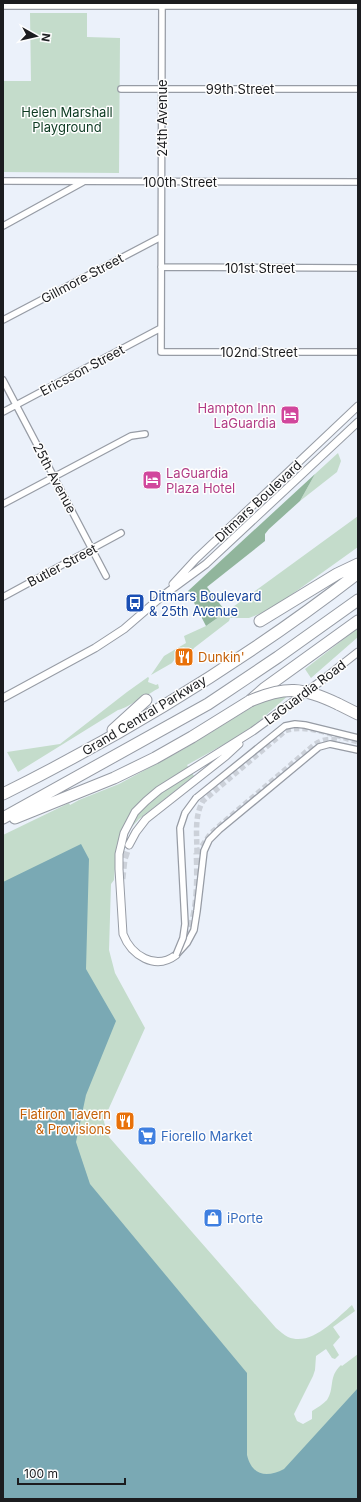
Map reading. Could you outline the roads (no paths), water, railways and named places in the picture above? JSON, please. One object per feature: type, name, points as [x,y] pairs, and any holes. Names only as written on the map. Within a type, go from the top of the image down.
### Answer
[{"type":"highway","points":[[260,621],[337,574],[358,564]]},
{"type":"highway","name":"Grand Central Parkway","points":[[3,794],[96,745],[163,706],[229,664],[358,573]]},
{"type":"highway","name":"Grand Central Parkway","points":[[3,818],[208,704],[278,657],[358,600]]},
{"type":"highway","points":[[3,822],[44,807],[121,775],[161,755],[250,701],[265,688],[358,621]]},
{"type":"highway","points":[[250,701],[276,692],[297,690],[320,696],[358,714]]},
{"type":"highway","points":[[96,745],[146,700]]},
{"type":"street","name":"24th Avenue","points":[[161,352],[162,5]]},
{"type":"street","points":[[3,6],[358,6]]},
{"type":"street","name":"99th Street","points":[[121,89],[358,89]]},
{"type":"street","name":"100th Street","points":[[3,181],[358,182]]},
{"type":"street","points":[[3,226],[83,182]]},
{"type":"street","name":"Gillmore Street","points":[[3,320],[161,237]]},
{"type":"street","name":"101st Street","points":[[161,267],[358,268]]},
{"type":"street","name":"Ericsson Street","points":[[3,412],[161,328]]},
{"type":"street","name":"102nd Street","points":[[161,352],[358,352]]},
{"type":"street","name":"25th Avenue","points":[[3,380],[106,576]]},
{"type":"street","name":"Ditmars Boulevard","points":[[161,597],[196,559],[358,406]]},
{"type":"street","name":"Ditmars Boulevard","points":[[3,698],[95,648],[124,629],[161,597],[206,564],[358,422]]},
{"type":"street","points":[[3,504],[55,478],[130,436],[144,434]]},
{"type":"street","name":"Butler Street","points":[[3,597],[121,533]]},
{"type":"street","name":"LaGuardia Road","points":[[252,731],[321,681],[357,652]]},
{"type":"street","points":[[176,956],[183,938],[185,924],[180,828],[185,813],[193,801],[285,726],[296,724],[305,725],[358,738]]},
{"type":"street","points":[[252,731],[159,790],[141,806],[131,819],[124,833],[119,854],[118,869],[122,931],[127,944],[138,955],[151,961],[166,961],[176,956],[187,943],[194,930],[203,854],[209,840],[219,830],[319,747],[330,744],[358,750]]},
{"type":"street","points":[[128,845],[146,819],[226,756],[252,731]]},
{"type":"water","points":[[81,844],[89,859],[86,969],[116,1021],[86,1095],[76,1142],[90,1184],[247,1373],[247,1455],[249,1462],[256,1471],[272,1474],[284,1469],[358,1388],[358,1499],[3,1499],[3,882]]},
{"type":"tunnel","points":[[197,853],[197,820],[203,801],[285,731],[302,728],[311,729],[358,742]]},
{"type":"tunnel","points":[[197,853],[211,833],[314,745],[320,741],[340,741]]},
{"type":"tunnel","points":[[122,879],[124,860],[129,845]]},
{"type":"tunnel","points":[[181,946],[187,936],[194,914],[197,889],[197,853]]},
{"type":"place","name":"Hampton Inn LaGuardia","points":[[290,415]]},
{"type":"place","name":"LaGuardia Plaza Hotel","points":[[152,480]]},
{"type":"place","name":"Ditmars Boulevard & 25th Avenue","points":[[135,603]]},
{"type":"place","name":"Dunkin'","points":[[184,657]]},
{"type":"place","name":"Flatiron Tavern & Provisions","points":[[125,1121]]},
{"type":"place","name":"Fiorello Market","points":[[147,1136]]},
{"type":"place","name":"iPorte","points":[[213,1218]]},
{"type":"park label","name":"Helen Marshall Playground","points":[[67,120]]}]
